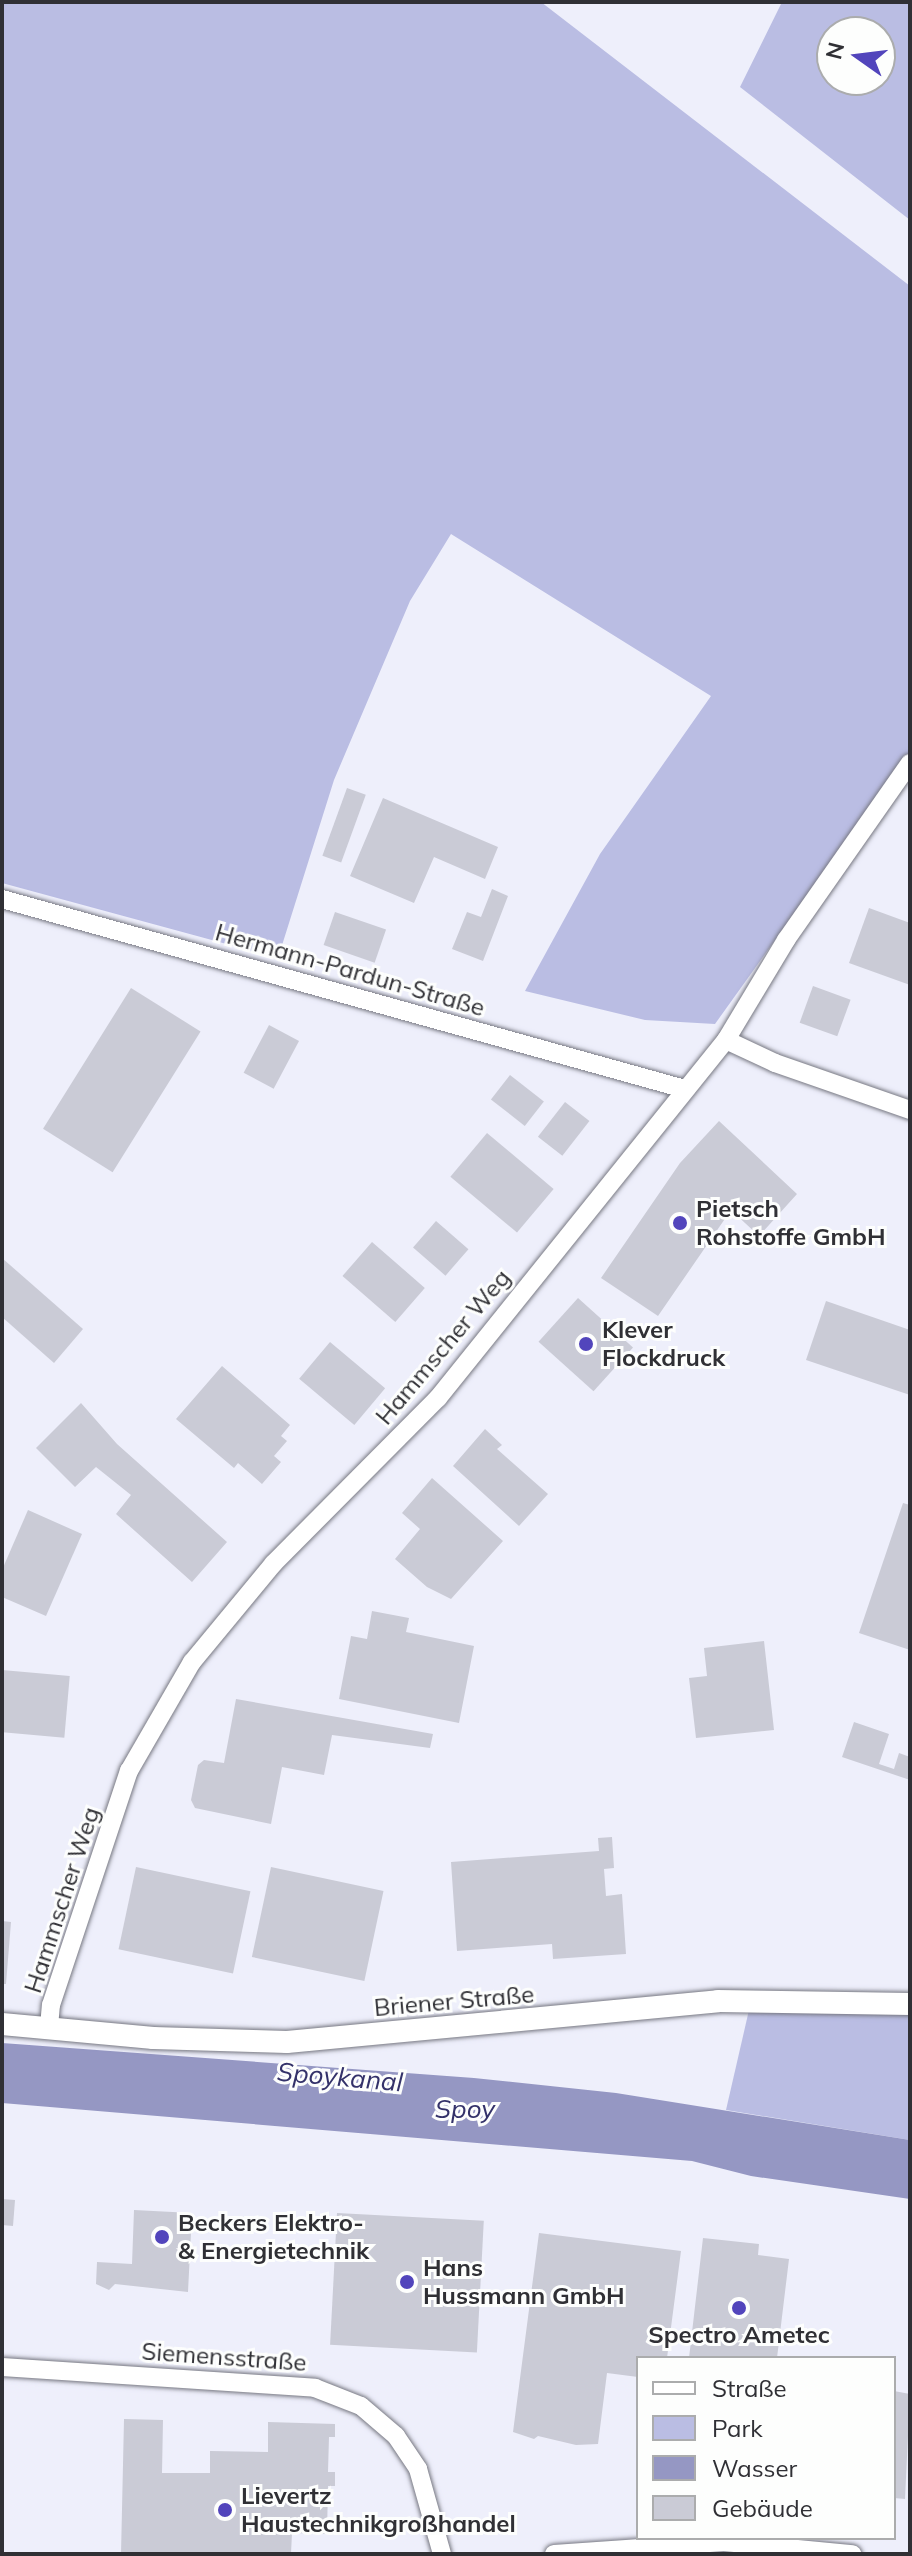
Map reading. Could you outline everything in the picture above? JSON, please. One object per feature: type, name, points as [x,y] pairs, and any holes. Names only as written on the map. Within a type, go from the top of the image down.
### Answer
[{"type":"street","name":"Hammscher Weg","points":[[49,2027],[51,2005],[129,1771],[192,1662],[273,1564],[438,1398],[726,1040],[786,940],[910,763]]},
{"type":"street","name":"Hermann-Pardun-Straße","points":[[2,899],[685,1089]]},
{"type":"street","points":[[726,1040],[775,1063],[910,1110]]},
{"type":"street","name":"Briener Straße","points":[[2,2024],[287,2042],[718,2001],[910,2004]]},
{"type":"street","name":"Siemensstraße","points":[[2,2367],[315,2388],[361,2406],[396,2436],[418,2469],[442,2554]]},
{"type":"street","points":[[554,2554],[724,2542],[852,2554]]},
{"type":"green space","points":[[2,2],[541,2],[910,286],[910,751],[715,1024],[645,1020],[525,991],[600,854],[711,696],[451,534],[410,601],[334,780],[278,958],[2,883]]},
{"type":"green space","points":[[782,2],[910,2],[910,220],[740,87]]},
{"type":"green space","points":[[749,2010],[910,2013],[910,2140],[726,2110]]},
{"type":"water","name":"Spoy","points":[[2,2043],[474,2078],[616,2093],[910,2140],[910,2199],[751,2176],[692,2161],[2,2103]]},
{"type":"building","points":[[347,788],[366,795],[341,862],[322,856]]},
{"type":"building","points":[[383,798],[498,847],[485,879],[434,857],[414,903],[350,876]]},
{"type":"building","points":[[492,889],[508,896],[483,961],[452,949],[467,912],[481,917]]},
{"type":"building","points":[[869,908],[910,923],[910,985],[849,963]]},
{"type":"building","points":[[335,912],[386,930],[375,963],[324,945]]},
{"type":"building","points":[[813,986],[851,1000],[837,1036],[800,1023]]},
{"type":"building","points":[[131,988],[201,1031],[113,1172],[43,1129]]},
{"type":"building","points":[[269,1025],[299,1041],[274,1089],[244,1073]]},
{"type":"building","points":[[510,1075],[544,1101],[525,1126],[491,1099]]},
{"type":"building","points":[[565,1102],[589,1121],[562,1156],[538,1137]]},
{"type":"building","name":"Pietsch Rohstoffe GmbH","points":[[719,1121],[797,1194],[759,1236],[731,1210],[658,1316],[601,1278],[680,1163]]},
{"type":"building","points":[[487,1133],[554,1189],[517,1233],[450,1177]]},
{"type":"building","points":[[436,1221],[468,1249],[445,1276],[413,1247]]},
{"type":"building","points":[[372,1242],[425,1288],[395,1322],[342,1276]]},
{"type":"building","points":[[2,1258],[83,1329],[54,1363],[2,1317]]},
{"type":"building","name":"Klever Flockdruck","points":[[578,1298],[633,1348],[594,1391],[539,1342]]},
{"type":"building","points":[[826,1301],[910,1330],[910,1395],[806,1360]]},
{"type":"building","points":[[330,1342],[385,1388],[354,1425],[299,1379]]},
{"type":"building","points":[[222,1366],[290,1425],[281,1436],[287,1441],[274,1456],[281,1462],[262,1484],[238,1463],[234,1468],[176,1419]]},
{"type":"building","points":[[81,1403],[117,1444],[227,1542],[192,1582],[116,1514],[131,1495],[96,1467],[75,1487],[36,1448]]},
{"type":"building","points":[[485,1429],[502,1445],[497,1449],[548,1494],[519,1526],[453,1466]]},
{"type":"building","points":[[432,1478],[503,1541],[451,1599],[427,1587],[395,1559],[420,1529],[402,1513]]},
{"type":"building","points":[[903,1503],[910,1505],[910,1650],[859,1633]]},
{"type":"building","points":[[28,1510],[82,1534],[46,1616],[2,1597],[2,1570]]},
{"type":"building","points":[[372,1611],[409,1618],[406,1632],[474,1646],[459,1723],[339,1699],[351,1636],[367,1639]]},
{"type":"building","points":[[764,1641],[774,1730],[696,1738],[689,1678],[707,1676],[704,1648]]},
{"type":"building","points":[[2,1670],[70,1676],[64,1738],[2,1732]]},
{"type":"building","points":[[236,1699],[433,1734],[430,1748],[332,1735],[324,1775],[282,1767],[271,1824],[195,1808],[191,1800],[198,1765],[204,1760],[224,1763]]},
{"type":"building","points":[[854,1722],[889,1734],[879,1764],[894,1769],[899,1753],[910,1757],[910,1780],[842,1757]]},
{"type":"building","points":[[612,1837],[614,1868],[604,1869],[606,1896],[622,1894],[626,1954],[553,1959],[552,1944],[457,1951],[451,1862],[599,1851],[598,1838]]},
{"type":"building","points":[[136,1867],[250,1891],[233,1973],[119,1949]]},
{"type":"building","points":[[271,1867],[383,1891],[364,1981],[252,1957]]},
{"type":"building","points":[[2,1921],[11,1922],[6,1984],[2,1984]]},
{"type":"building","points":[[2,2199],[15,2200],[13,2226],[2,2225]]},
{"type":"building","name":"Beckers Elektro- & Energietechnik","points":[[134,2210],[192,2213],[188,2292],[115,2284],[109,2290],[96,2284],[97,2262],[132,2264]]},
{"type":"building","name":"Hans Hussmann GmbH","points":[[337,2213],[484,2221],[477,2353],[330,2345]]},
{"type":"building","points":[[539,2233],[681,2251],[667,2356],[636,2356],[636,2377],[607,2373],[598,2444],[576,2445],[538,2436],[534,2439],[513,2432]]},
{"type":"building","name":"Spectro Ametec","points":[[703,2238],[759,2244],[758,2255],[789,2259],[777,2356],[689,2356]]},
{"type":"building","points":[[896,2391],[910,2394],[905,2499],[896,2498]]},
{"type":"building","name":"Lievertz Haustechnikgroßhandel","points":[[124,2419],[163,2420],[162,2473],[210,2473],[210,2451],[268,2452],[268,2422],[335,2424],[335,2437],[329,2437],[328,2472],[335,2472],[335,2486],[328,2486],[327,2534],[292,2533],[291,2554],[121,2554]]},
{"type":"place","name":"Pietsch Rohstoffe GmbH","points":[[680,1223]]},
{"type":"place","name":"Klever Flockdruck","points":[[586,1344]]},
{"type":"place","name":"Beckers Elektro- & Energietechnik","points":[[162,2237]]},
{"type":"place","name":"Hans Hussmann GmbH","points":[[407,2282]]},
{"type":"place","name":"Spectro Ametec","points":[[739,2308]]},
{"type":"place","name":"Lievertz Haustechnikgroßhandel","points":[[225,2510]]},
{"type":"water label","name":"Spoykanal","points":[[340,2077]]}]
